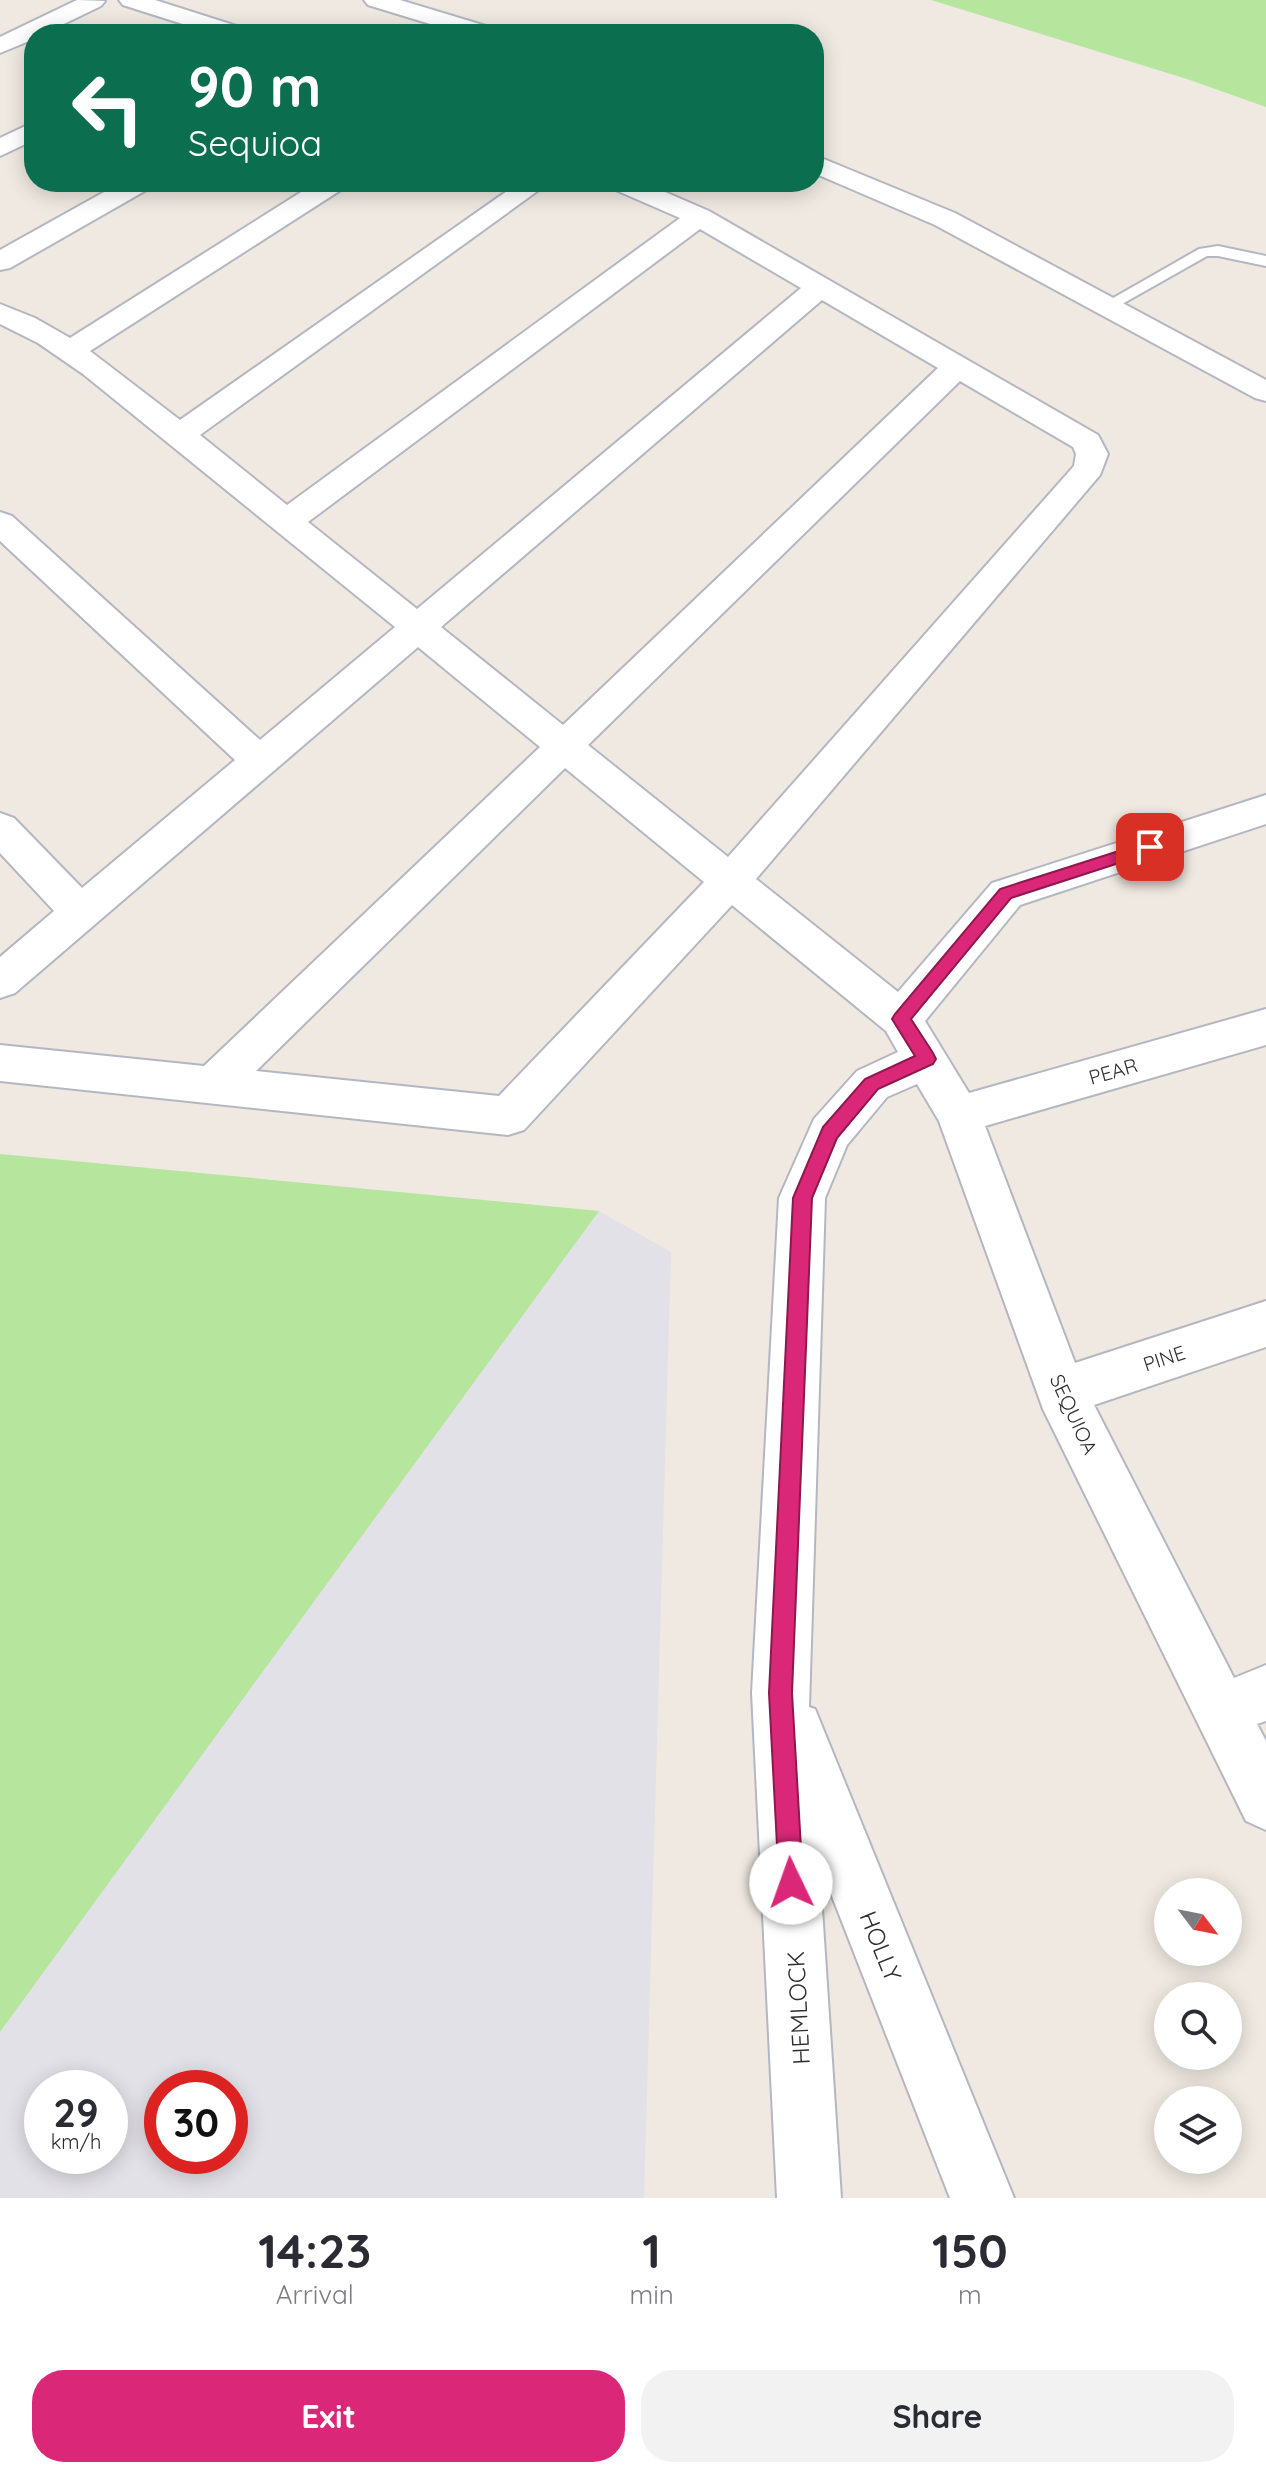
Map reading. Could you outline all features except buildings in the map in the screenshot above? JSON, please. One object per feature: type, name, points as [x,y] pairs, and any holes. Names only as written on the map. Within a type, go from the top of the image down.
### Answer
[{"type":"street","points":[[45,24],[94,0]]},
{"type":"street","points":[[131,0],[200,24]]},
{"type":"street","points":[[376,0],[455,24]]},
{"type":"street","points":[[0,46],[24,34]]},
{"type":"street","points":[[0,148],[24,135]]},
{"type":"street","points":[[824,167],[945,219],[1266,392]]},
{"type":"street","points":[[0,262],[123,192]]},
{"type":"street","points":[[70,351],[319,192]]},
{"type":"street","points":[[180,435],[523,192]]},
{"type":"street","points":[[0,1063],[508,1116],[730,881],[1089,468],[1092,454],[1087,442],[699,217],[643,192]]},
{"type":"street","points":[[287,521],[699,217]]},
{"type":"street","points":[[0,981],[820,287]]},
{"type":"street","points":[[7,322],[70,351],[180,435],[730,881],[914,1039],[1006,894],[1266,809]]},
{"type":"street","points":[[212,1086],[957,367]]},
{"type":"street","points":[[0,523],[260,761]]},
{"type":"street","points":[[0,828],[81,913]]},
{"type":"street","name":"PEAR","points":[[959,1115],[1266,1027]]},
{"type":"street","name":"SEQUIOA","points":[[914,1039],[959,1115],[1061,1392],[1243,1702],[1266,1801]]},
{"type":"street","name":"HEMLOCK","points":[[809,2198],[780,1693],[802,1198],[830,1133],[914,1039]]},
{"type":"street","name":"PINE","points":[[1061,1392],[1266,1324]]},
{"type":"street","name":"HOLLY","points":[[780,1693],[982,2198]]},
{"type":"lane","points":[[1109,305],[1204,252],[1218,251],[1266,261]]},
{"type":"shaded area","points":[[599,1211],[671,1252],[644,2198],[0,2198],[0,2032]]},
{"type":"green space","points":[[931,0],[1266,0],[1266,107],[1187,79]]},
{"type":"green space","points":[[0,1154],[599,1211],[0,2032]]},
{"type":"route","points":[[791,1883],[780,1693],[802,1198],[830,1133],[872,1084],[927,1059],[901,1019],[1006,894],[1150,847]]}]
